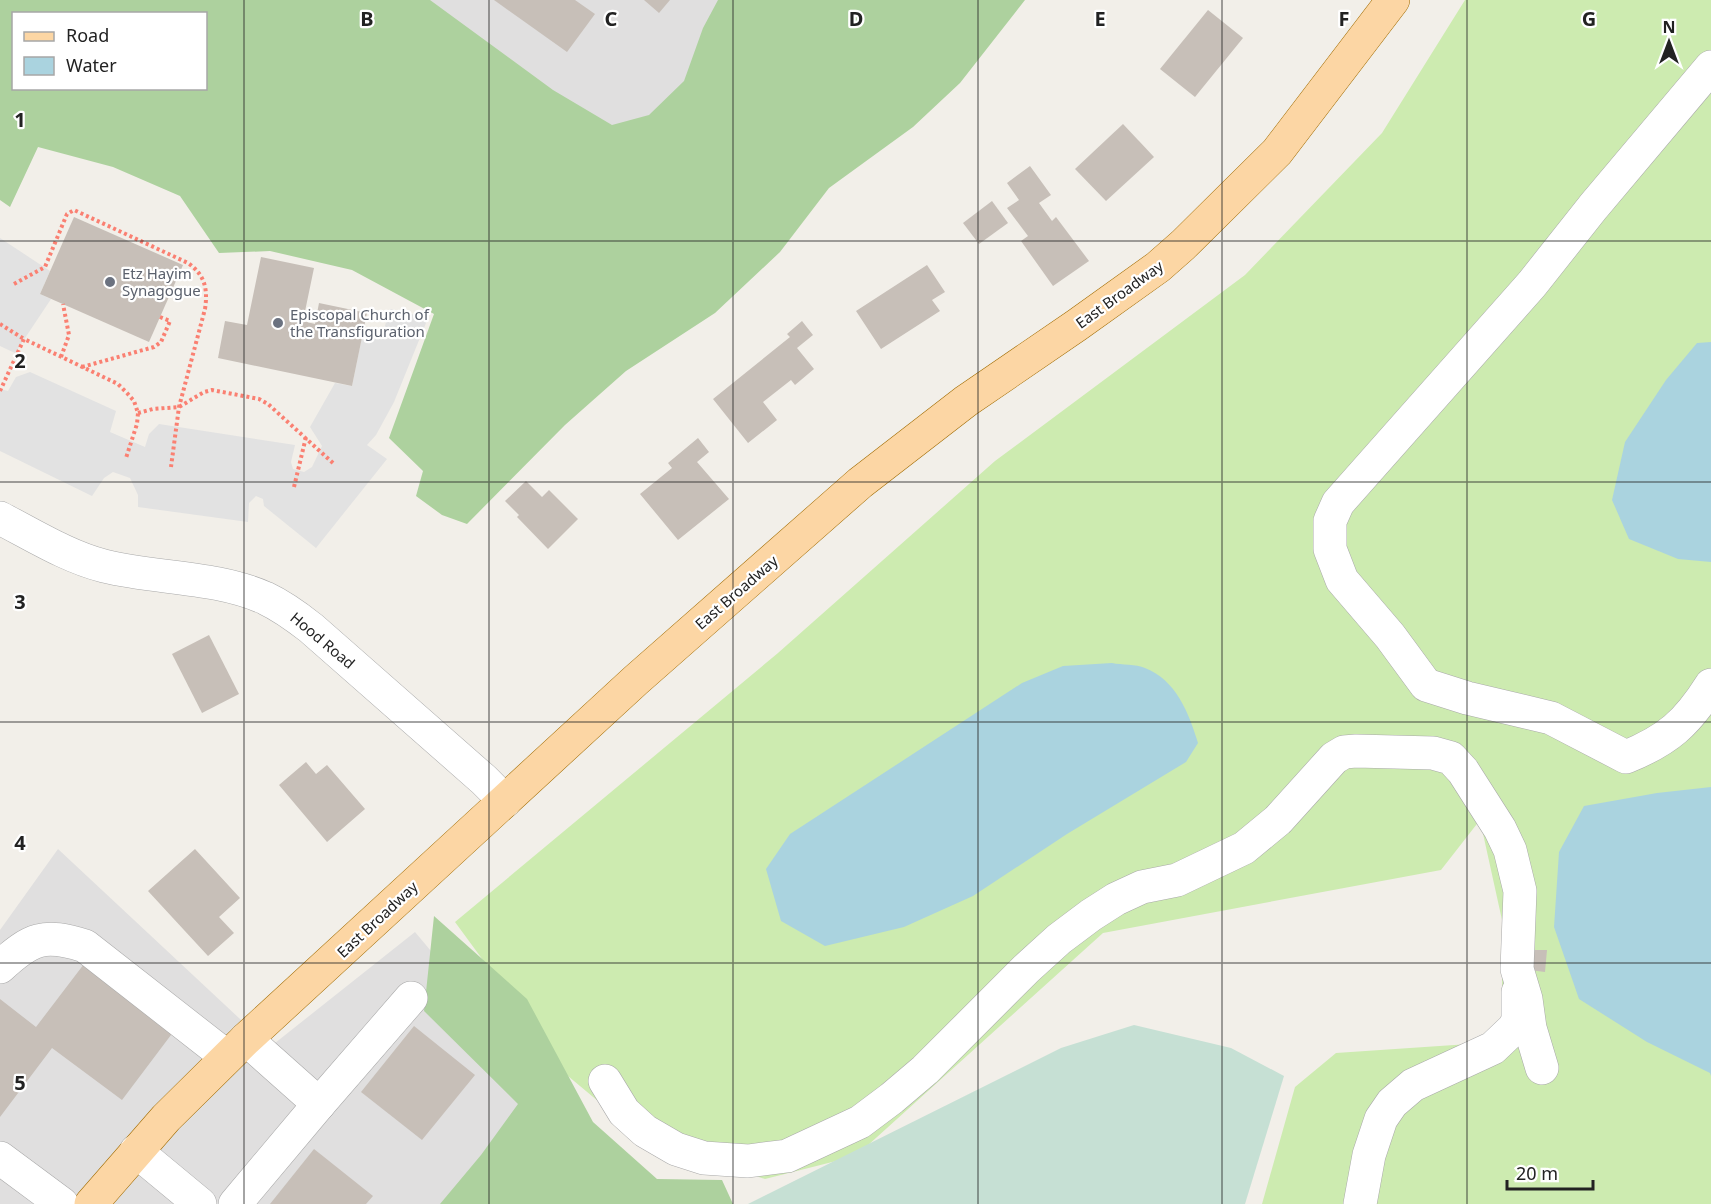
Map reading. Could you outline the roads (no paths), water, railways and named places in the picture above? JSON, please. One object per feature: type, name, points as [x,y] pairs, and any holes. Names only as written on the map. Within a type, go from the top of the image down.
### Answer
[{"type":"main road","name":"East Broadway","points":[[91,1204],[166,1118],[236,1048],[636,680],[860,483],[966,400],[1077,325],[1158,267],[1183,245],[1277,152],[1393,0]]},
{"type":"street","points":[[1711,67],[1593,207],[1532,284],[1338,502],[1330,521],[1330,549],[1342,580],[1390,636],[1426,685],[1467,698],[1551,718],[1626,757],[1652,746],[1677,729],[1698,705],[1711,685]]},
{"type":"street","name":"Hood Road","points":[[0,519],[55,547],[103,566],[222,585],[264,598],[281,607],[311,628],[476,772],[505,801]]},
{"type":"street","points":[[606,1081],[624,1112],[645,1131],[676,1149],[704,1158],[748,1161],[787,1156],[860,1122],[892,1098],[925,1070],[1026,969],[1059,939],[1091,915],[1116,899],[1142,887],[1177,880],[1244,848],[1278,820],[1334,758],[1356,751],[1433,753],[1451,758],[1463,771],[1500,829],[1510,850],[1520,891],[1518,1021],[1513,1029],[1493,1047],[1413,1084],[1392,1103],[1381,1119],[1369,1155],[1360,1204]]},
{"type":"street","points":[[0,967],[19,949],[39,939],[63,938],[85,946],[320,1104]]},
{"type":"street","points":[[1517,969],[1526,999],[1530,1028],[1542,1068]]},
{"type":"street","points":[[235,1204],[411,998]]},
{"type":"street","points":[[136,1151],[200,1204]]},
{"type":"street","points":[[0,1158],[62,1204]]},
{"type":"water","points":[[1711,342],[1711,562],[1678,559],[1629,539],[1612,500],[1625,442],[1666,380],[1697,343]]},
{"type":"water","points":[[1112,663],[1145,668],[1156,673],[1173,689],[1185,709],[1198,743],[1186,762],[1067,834],[973,896],[904,927],[825,946],[781,921],[766,869],[790,834],[1022,683],[1063,666]]},
{"type":"water","points":[[1711,787],[1711,1076],[1710,1073],[1647,1042],[1579,999],[1554,927],[1559,852],[1584,806],[1657,793]]},
{"type":"place","name":"Etz Hayim Synagogue","points":[[110,282]]},
{"type":"place","name":"Episcopal Church of the Transfiguration","points":[[278,323]]}]
